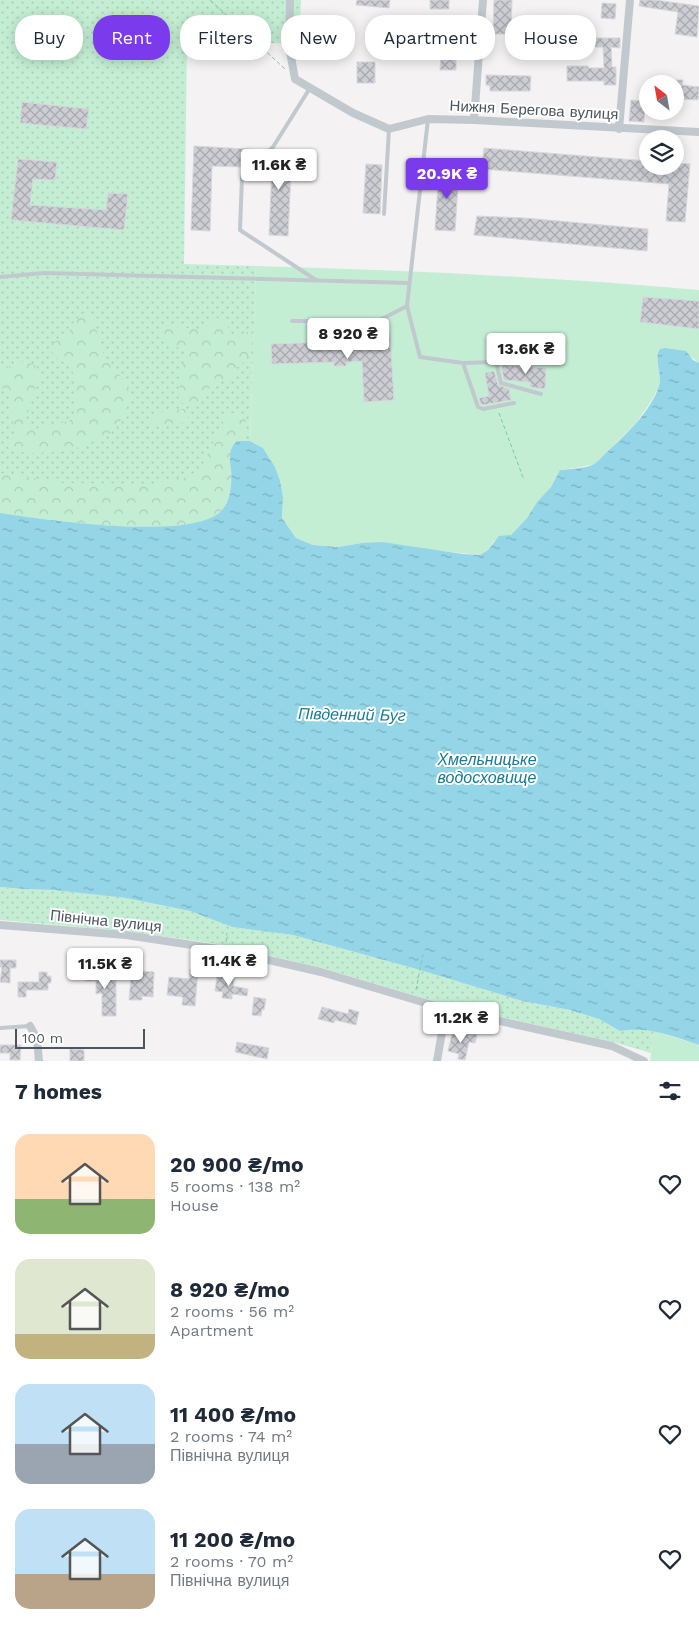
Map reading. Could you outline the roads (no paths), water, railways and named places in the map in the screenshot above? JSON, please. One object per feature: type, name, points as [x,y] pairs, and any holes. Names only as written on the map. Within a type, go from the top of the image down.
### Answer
[{"type":"street","points":[[290,0],[289,46],[296,79],[353,113],[389,128]]},
{"type":"street","points":[[474,120],[483,0]]},
{"type":"street","points":[[619,128],[630,0]]},
{"type":"street","name":"Нижня Берегова вулиця","points":[[389,128],[428,119],[699,132]]},
{"type":"street","name":"Північна вулиця","points":[[0,925],[126,935],[225,950],[321,972],[446,1009],[612,1046],[644,1061]]},
{"type":"street","points":[[437,1061],[446,1009]]},
{"type":"street","points":[[30,1026],[37,1039],[39,1061]]},
{"type":"lane","points":[[310,88],[273,147],[242,176],[240,230],[318,281]]},
{"type":"lane","points":[[428,119],[407,306],[420,357],[463,363],[496,362],[501,383],[541,394]]},
{"type":"lane","points":[[384,214],[389,128]]},
{"type":"lane","points":[[0,277],[44,273],[409,283]]},
{"type":"lane","points":[[292,321],[378,320],[407,306]]},
{"type":"lane","points":[[463,363],[478,407],[483,409],[514,403]]},
{"type":"lane","points":[[0,1028],[30,1026]]},
{"type":"water","name":"Хмельницьке водосховище","points":[[660,349],[686,351],[693,360],[699,363],[699,1045],[651,1031],[620,1031],[599,1019],[570,1010],[522,1001],[420,970],[293,935],[232,927],[190,911],[126,898],[53,890],[0,887],[0,513],[48,520],[117,526],[152,527],[183,525],[208,519],[223,509],[228,500],[231,484],[230,452],[232,447],[237,441],[250,441],[263,448],[275,467],[283,497],[282,518],[296,538],[313,545],[338,547],[382,542],[480,555],[488,550],[499,536],[511,535],[527,518],[537,502],[551,487],[560,470],[581,468],[596,463],[636,423],[650,405],[659,386],[660,376],[657,357]]},
{"type":"water label","name":"Південний Буг","points":[[352,714]]}]
